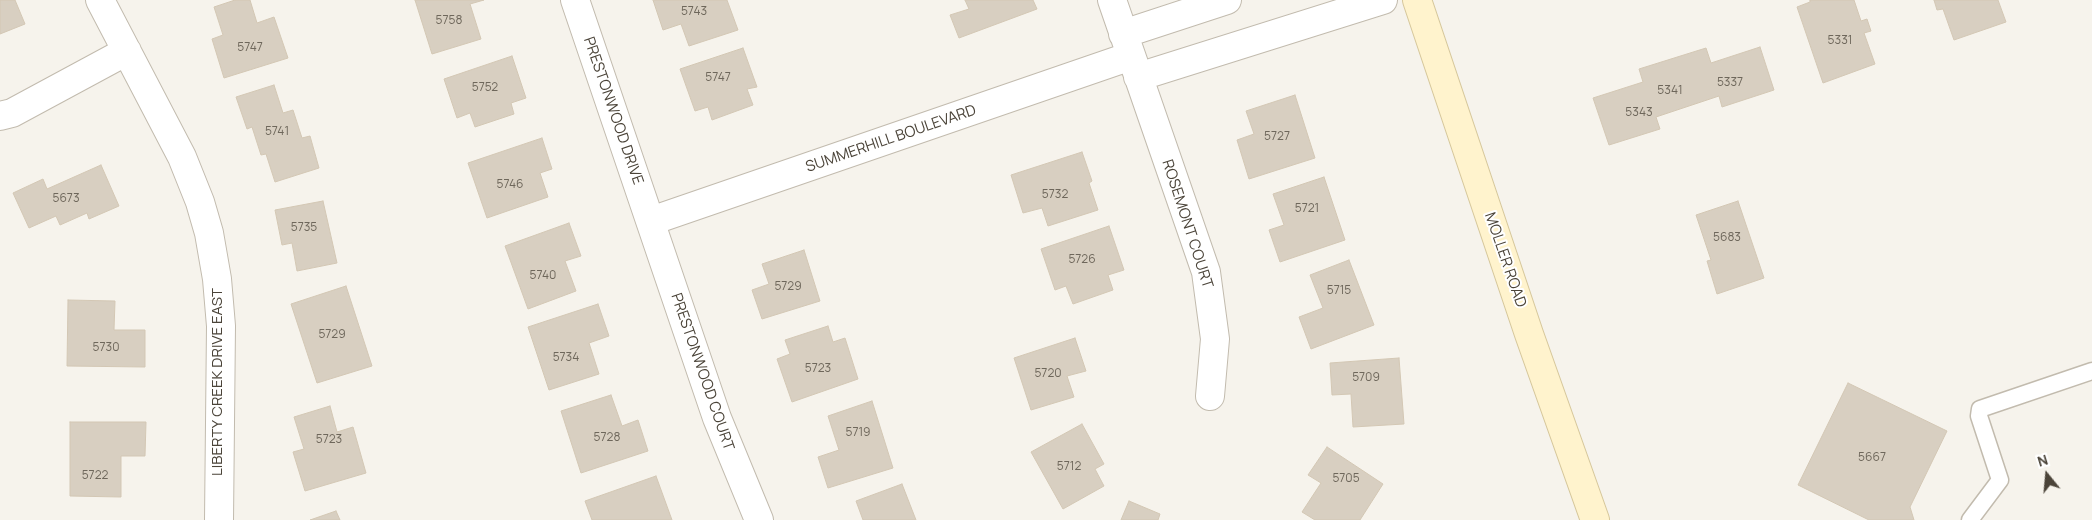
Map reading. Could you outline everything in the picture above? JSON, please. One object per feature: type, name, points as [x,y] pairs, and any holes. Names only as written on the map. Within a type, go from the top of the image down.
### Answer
[{"type":"street","name":"LIBERTY CREEK DRIVE EAST","points":[[100,0],[182,157],[200,202],[212,252],[217,279],[221,326],[219,520]]},
{"type":"street","name":"PRESTONWOOD DRIVE","points":[[576,0],[651,221]]},
{"type":"street","name":"ROSEMONT COURT","points":[[1112,0],[1206,272],[1215,339],[1210,396]]},
{"type":"street","name":"SUMMERHILL BOULEVARD","points":[[1131,56],[1227,0]]},
{"type":"street","name":"SUMMERHILL BOULEVARD","points":[[651,221],[1131,56],[1383,0]]},
{"type":"street","name":"MOLLER ROAD","points":[[1417,0],[1595,520]]},
{"type":"street","points":[[0,116],[12,113],[127,51]]},
{"type":"street","name":"PRESTONWOOD COURT","points":[[651,221],[717,418],[759,520]]},
{"type":"lane","points":[[1970,520],[2000,480],[1979,416],[1980,409],[2092,371]]},
{"type":"building","points":[[0,0],[15,0],[25,24],[0,34]]},
{"type":"building","points":[[235,0],[250,0],[257,23],[274,17],[288,58],[224,78],[212,39],[223,35],[214,7]]},
{"type":"building","points":[[415,0],[484,0],[470,4],[481,39],[432,54]]},
{"type":"building","points":[[653,0],[727,0],[738,30],[689,46],[681,24],[663,30]]},
{"type":"building","points":[[965,0],[1033,0],[1037,9],[959,38],[950,15],[969,9]]},
{"type":"building","points":[[1810,0],[1854,0],[1861,21],[1867,19],[1871,31],[1864,33],[1875,64],[1823,83],[1797,7],[1810,2]]},
{"type":"building","points":[[1934,0],[1998,0],[2006,22],[1954,40],[1943,9],[1937,10]]},
{"type":"building","points":[[1760,47],[1774,90],[1722,107],[1719,96],[1656,117],[1660,129],[1609,145],[1593,98],[1643,82],[1639,69],[1706,48],[1711,63]]},
{"type":"building","points":[[743,48],[757,87],[747,89],[753,105],[712,120],[708,107],[695,111],[680,69]]},
{"type":"building","points":[[512,56],[526,98],[511,103],[514,114],[475,127],[470,113],[457,118],[444,79]]},
{"type":"building","points":[[274,85],[283,113],[293,110],[302,138],[310,136],[319,168],[275,182],[266,154],[261,155],[252,127],[247,129],[236,97]]},
{"type":"building","points":[[1295,95],[1315,158],[1249,179],[1237,140],[1254,134],[1246,111]]},
{"type":"building","points":[[542,138],[552,169],[540,173],[548,197],[487,218],[468,163]]},
{"type":"building","points":[[1082,152],[1092,181],[1089,183],[1098,210],[1048,226],[1042,208],[1023,213],[1011,175]]},
{"type":"building","points":[[101,165],[119,206],[89,219],[87,213],[60,225],[56,216],[29,228],[13,193],[43,179],[47,189]]},
{"type":"building","points":[[1324,177],[1345,240],[1280,262],[1269,230],[1284,225],[1273,194]]},
{"type":"building","points":[[323,201],[337,263],[297,271],[292,243],[282,245],[275,210]]},
{"type":"building","points":[[1738,201],[1764,278],[1717,294],[1707,261],[1711,260],[1696,215]]},
{"type":"building","points":[[569,223],[581,256],[565,261],[576,291],[528,309],[505,246]]},
{"type":"building","points":[[1109,226],[1124,270],[1108,275],[1113,290],[1073,304],[1066,286],[1055,290],[1041,249]]},
{"type":"building","points":[[804,250],[820,301],[762,319],[752,290],[769,284],[762,264]]},
{"type":"building","points":[[1349,260],[1374,325],[1311,349],[1299,317],[1323,308],[1310,275]]},
{"type":"building","points":[[346,286],[372,366],[317,383],[291,304]]},
{"type":"building","points":[[68,300],[115,301],[114,330],[145,330],[145,367],[67,366]]},
{"type":"building","points":[[598,304],[609,336],[589,343],[599,374],[549,390],[528,327]]},
{"type":"building","points":[[828,326],[833,342],[845,338],[858,379],[792,402],[777,359],[790,354],[785,340]]},
{"type":"building","points":[[1075,338],[1086,371],[1067,376],[1074,397],[1031,410],[1014,358]]},
{"type":"building","points":[[1399,358],[1404,424],[1353,427],[1351,394],[1332,395],[1330,363]]},
{"type":"building","points":[[1848,383],[1947,431],[1910,507],[1914,520],[1869,520],[1798,485]]},
{"type":"building","points":[[611,395],[622,426],[638,420],[648,451],[581,473],[561,411]]},
{"type":"building","points":[[872,401],[893,468],[828,488],[818,457],[839,450],[828,416]]},
{"type":"building","points":[[330,406],[337,432],[353,427],[366,473],[305,491],[293,452],[304,449],[294,417]]},
{"type":"building","points":[[70,422],[146,422],[145,456],[121,456],[121,497],[70,496]]},
{"type":"building","points":[[1082,424],[1104,464],[1095,469],[1104,486],[1063,509],[1031,452]]},
{"type":"building","points":[[1327,447],[1383,484],[1360,520],[1315,520],[1302,512],[1321,483],[1308,475]]},
{"type":"building","points":[[656,476],[672,520],[592,520],[585,501]]},
{"type":"building","points":[[902,484],[916,520],[863,520],[856,501]]},
{"type":"building","points":[[1129,501],[1160,514],[1158,520],[1121,520]]},
{"type":"building","points":[[336,511],[340,520],[310,520]]}]
